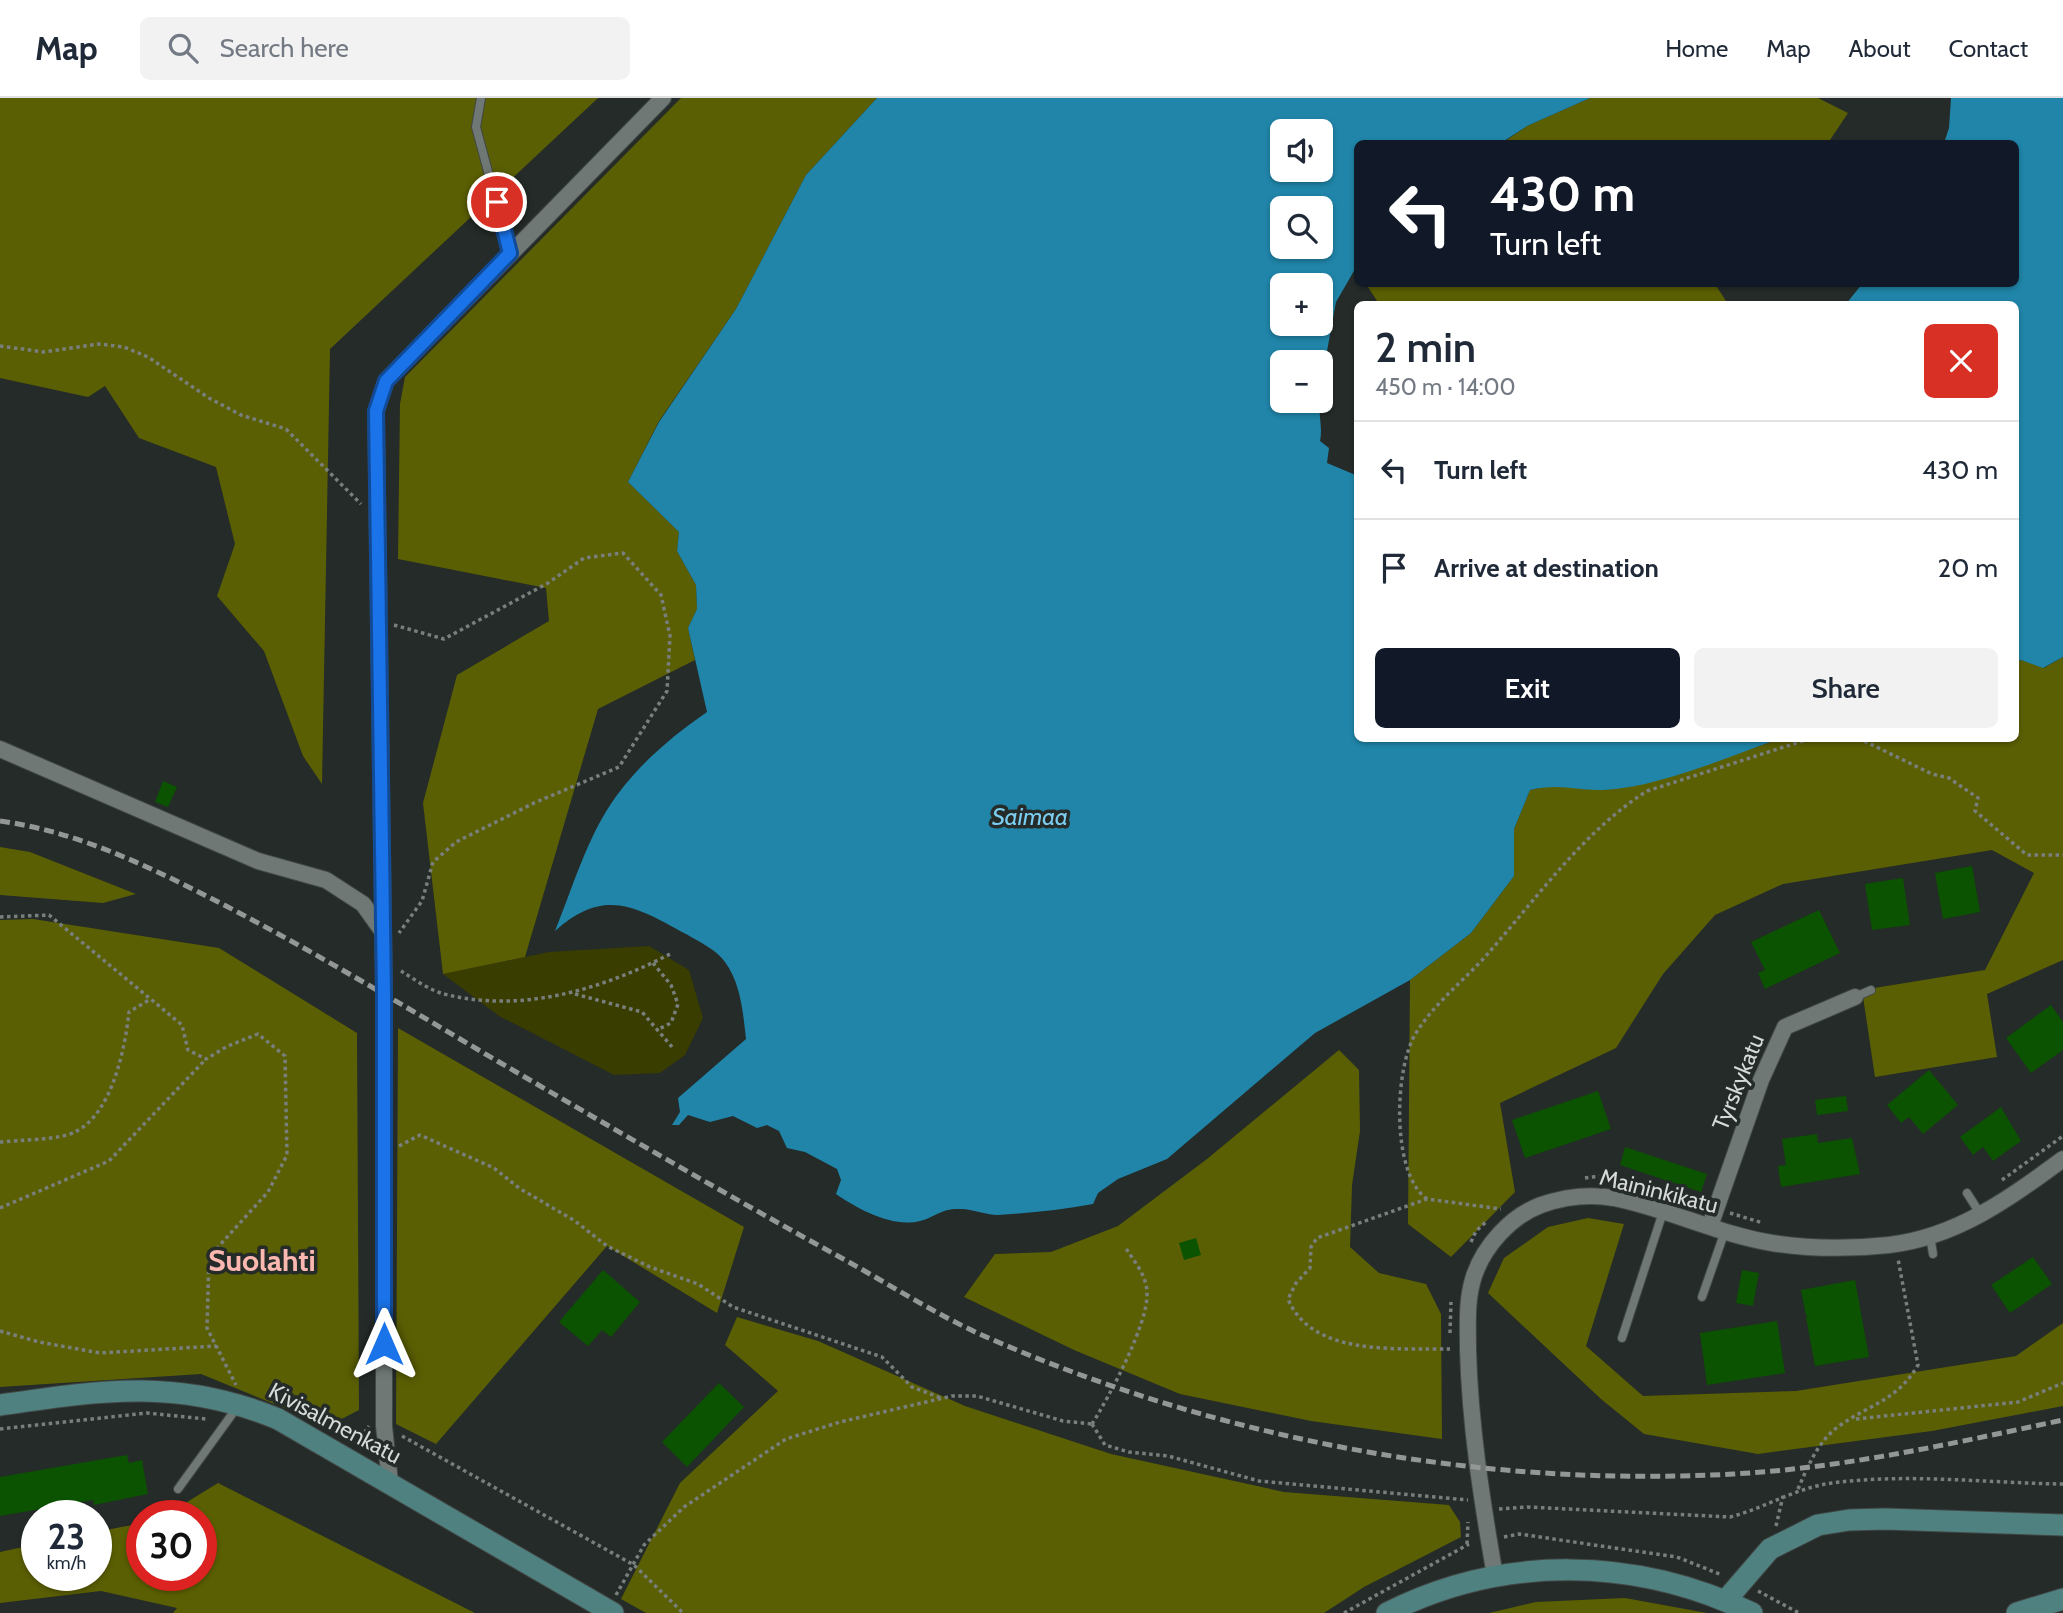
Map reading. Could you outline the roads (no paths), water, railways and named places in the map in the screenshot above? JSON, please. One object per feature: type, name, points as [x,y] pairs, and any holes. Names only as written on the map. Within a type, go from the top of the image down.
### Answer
[{"type":"street","points":[[390,1482],[384,1426],[383,938],[376,411],[386,381],[663,98]]},
{"type":"street","points":[[0,750],[258,861],[326,880],[363,904],[383,938]]},
{"type":"street","name":"Tyrskykatu","points":[[1718,1229],[1714,1209],[1761,1080],[1784,1027],[1855,997]]},
{"type":"street","name":"Maininkikatu","points":[[1495,1576],[1478,1503],[1469,1376],[1468,1316],[1475,1275],[1483,1257],[1512,1222],[1530,1209],[1585,1196],[1613,1198],[1773,1243],[1833,1248],[1897,1243],[1956,1227],[1976,1208],[2063,1159]]},
{"type":"street","name":"Kivisalmenkatu","points":[[0,1405],[101,1390],[200,1393],[243,1404],[278,1419],[390,1482],[610,1611]]},
{"type":"street","points":[[1726,1600],[1770,1549],[1818,1525],[1849,1520],[2063,1525]]},
{"type":"street","points":[[1387,1613],[1452,1586],[1495,1576],[1526,1571],[1601,1569],[1642,1575],[1726,1600],[1752,1613]]},
{"type":"street","points":[[2017,1613],[2063,1599]]},
{"type":"lane","points":[[481,98],[476,127],[510,253]]},
{"type":"lane","points":[[1855,997],[1871,990]]},
{"type":"lane","points":[[1967,1193],[1976,1208]]},
{"type":"lane","points":[[1622,1338],[1663,1212]]},
{"type":"lane","points":[[1702,1297],[1718,1229]]},
{"type":"lane","points":[[1930,1234],[1933,1254]]},
{"type":"lane","points":[[178,1489],[243,1404]]},
{"type":"water","name":"Saimaa","points":[[877,98],[1590,98],[1527,126],[1506,140],[1354,140],[1354,271],[1336,302],[1333,318],[1333,273],[1270,273],[1270,336],[1330,336],[1327,350],[1270,350],[1270,413],[1320,413],[1320,441],[1329,448],[1327,463],[1354,474],[1354,742],[1771,742],[1693,770],[1625,788],[1604,790],[1550,787],[1530,790],[1514,829],[1514,876],[1471,933],[1410,980],[1315,1033],[1167,1159],[1118,1179],[1098,1193],[1093,1204],[998,1215],[954,1209],[909,1222],[876,1216],[836,1194],[841,1180],[837,1169],[805,1152],[787,1148],[779,1131],[767,1125],[757,1128],[733,1116],[710,1122],[688,1115],[679,1125],[672,1125],[680,1112],[678,1098],[746,1039],[735,980],[722,958],[702,943],[651,916],[620,906],[605,905],[589,909],[555,931],[592,838],[617,795],[652,756],[707,712],[688,628],[697,609],[696,585],[677,551],[679,532],[628,482],[659,422],[736,309],[806,175]]},
{"type":"water","points":[[1951,98],[2063,98],[2063,657],[2043,668],[2019,660],[2019,301],[1848,301],[1860,287],[2019,287],[2019,140],[1945,140],[1949,128]]},
{"type":"railway","points":[[0,821],[30,826],[89,843],[146,866],[201,893],[330,963],[672,1163],[949,1319],[1073,1372],[1164,1403],[1257,1429],[1351,1449],[1446,1464],[1541,1473],[1637,1476],[1733,1474],[1816,1466],[1899,1453],[2063,1420]]},
{"type":"district","name":"Suolahti","points":[[262,1260]]}]
